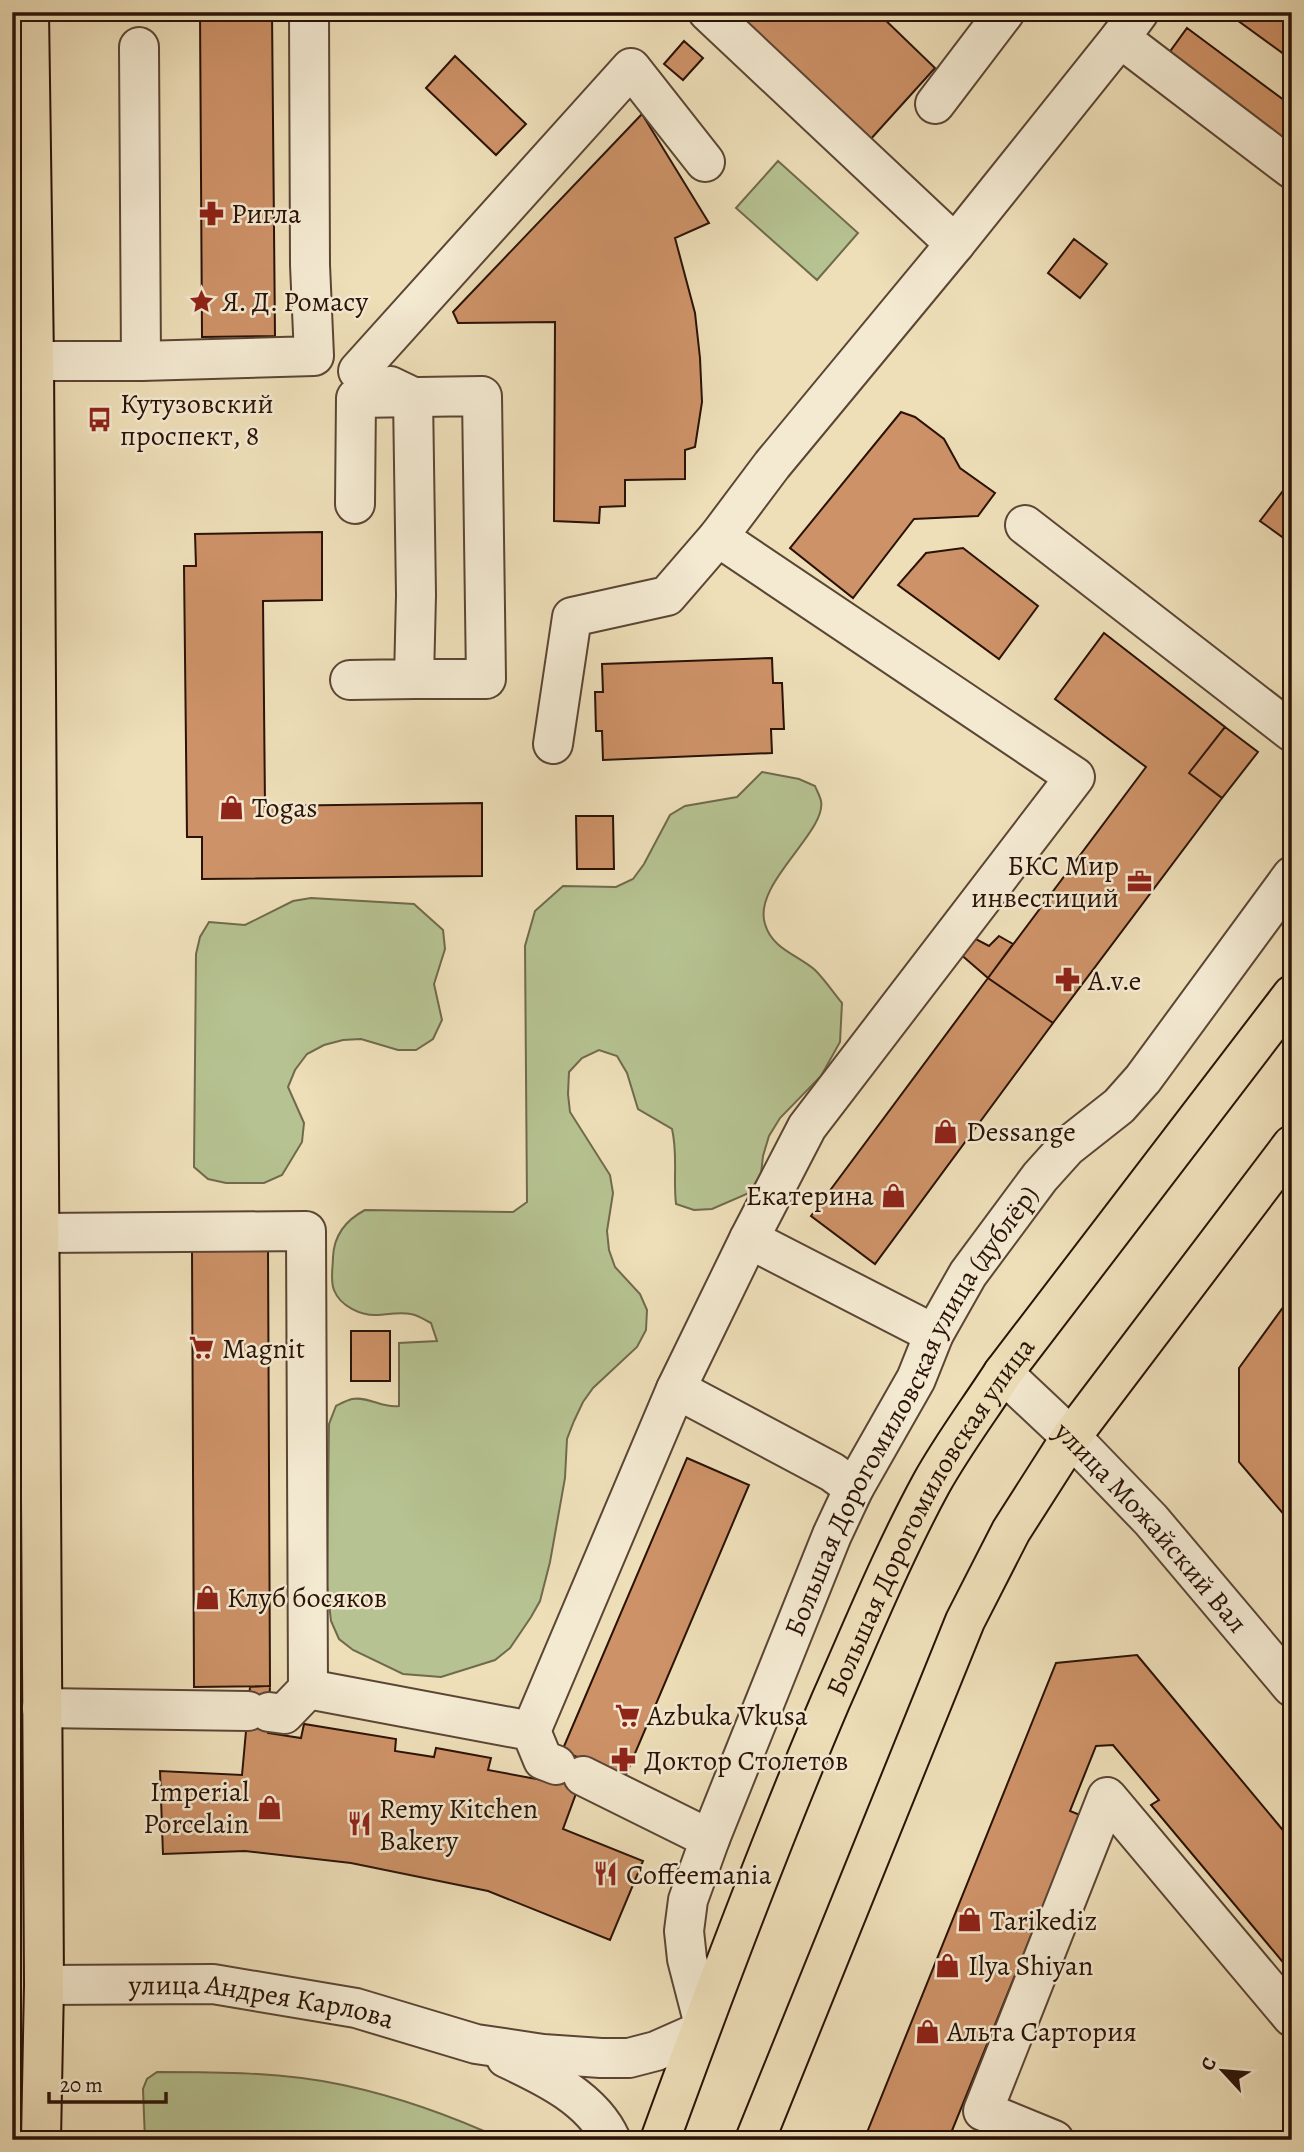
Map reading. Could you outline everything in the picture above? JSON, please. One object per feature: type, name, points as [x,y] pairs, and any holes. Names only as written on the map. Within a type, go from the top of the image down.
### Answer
[{"type":"main road","points":[[29,12],[34,361],[44,1985],[41,2140]]},
{"type":"main road","name":"Большая Дорогомиловская улица","points":[[660,2140],[798,1776],[897,1550],[932,1483],[1003,1373],[1292,995]]},
{"type":"main road","points":[[755,2140],[965,1620],[1011,1531],[1071,1437],[1292,1145]]},
{"type":"street","points":[[309,12],[310,265],[314,356]]},
{"type":"street","points":[[708,12],[955,244]]},
{"type":"street","points":[[935,104],[1005,12]]},
{"type":"street","points":[[553,744],[572,617],[667,596],[718,537],[772,465],[955,244],[1130,25],[1292,169]]},
{"type":"street","points":[[139,47],[141,361]]},
{"type":"street","points":[[358,371],[631,68],[705,162]]},
{"type":"street","points":[[34,361],[314,356],[358,371],[413,397]]},
{"type":"street","points":[[350,680],[486,680],[482,396],[356,398],[355,504]]},
{"type":"street","points":[[413,397],[416,595],[414,679]]},
{"type":"street","points":[[1025,525],[1292,732]]},
{"type":"street","points":[[710,1839],[543,1760],[531,1731],[676,1389],[748,1239],[807,1127],[1075,777],[718,537]]},
{"type":"street","name":"Большая Дорогомиловская улица (дублёр)","points":[[701,2027],[684,1931],[688,1900],[807,1596],[854,1488],[916,1379],[934,1334],[968,1274],[1040,1177],[1067,1147],[1119,1106],[1143,1079],[1292,876]]},
{"type":"street","points":[[39,1233],[306,1231],[308,1689],[284,1714],[42,1708]]},
{"type":"street","points":[[748,1239],[934,1334]]},
{"type":"street","name":"улица Можайский Вал","points":[[1003,1373],[1071,1437],[1151,1520],[1292,1687]]},
{"type":"street","points":[[676,1389],[832,1472],[854,1488]]},
{"type":"street","points":[[308,1689],[531,1731]]},
{"type":"street","points":[[1054,2140],[983,2110],[1107,1797],[1292,2017]]},
{"type":"street","name":"улица Андрея Карлова","points":[[44,1985],[213,1984],[356,2008],[476,2044],[543,2054],[601,2058],[628,2058],[656,2051],[701,2027]]},
{"type":"street","name":"улица Андрея Карлова","points":[[476,2044],[539,2074],[584,2104],[605,2126],[611,2140]]},
{"type":"green space","points":[[778,161],[858,233],[817,280],[736,208]]},
{"type":"green space","points":[[762,772],[799,779],[815,786],[821,799],[820,814],[813,828],[769,892],[764,909],[765,924],[773,940],[815,970],[842,1003],[840,1042],[821,1076],[780,1118],[769,1136],[761,1174],[749,1193],[712,1209],[694,1210],[676,1204],[672,1129],[638,1109],[627,1073],[617,1056],[599,1050],[582,1058],[569,1072],[570,1112],[610,1175],[613,1193],[607,1231],[609,1250],[615,1267],[640,1294],[647,1310],[646,1330],[637,1347],[593,1388],[574,1421],[567,1439],[565,1478],[540,1601],[510,1648],[495,1660],[441,1677],[403,1674],[353,1650],[339,1639],[331,1621],[327,1586],[329,1424],[336,1406],[352,1399],[399,1406],[399,1343],[437,1341],[431,1323],[416,1315],[365,1314],[341,1301],[332,1282],[336,1241],[347,1223],[365,1210],[513,1212],[527,1202],[525,946],[535,911],[563,886],[616,887],[633,879],[670,815],[685,806],[737,797]]},
{"type":"green space","points":[[311,898],[414,904],[443,930],[445,949],[434,984],[442,1020],[433,1039],[416,1050],[398,1050],[361,1039],[324,1045],[307,1054],[295,1070],[288,1087],[304,1123],[302,1142],[282,1175],[264,1183],[226,1183],[208,1179],[194,1167],[196,954],[200,937],[209,922],[245,925],[293,901]]},
{"type":"green space","points":[[157,2072],[273,2075],[343,2085],[425,2108],[504,2140],[145,2140],[143,2089],[147,2079]]},
{"type":"building","points":[[200,12],[272,12],[275,336],[202,337]]},
{"type":"building","points":[[745,12],[877,12],[935,68],[869,141],[739,19]]},
{"type":"building","points":[[1226,12],[1292,12],[1292,60]]},
{"type":"building","points":[[1187,28],[1292,106],[1292,151],[1166,57]]},
{"type":"building","points":[[684,41],[703,58],[683,80],[664,64]]},
{"type":"building","points":[[455,56],[526,124],[496,155],[426,88]]},
{"type":"building","points":[[642,114],[709,223],[675,238],[695,313],[700,358],[702,402],[695,447],[685,450],[685,479],[625,480],[625,506],[600,507],[599,523],[554,521],[555,322],[458,323],[453,312]]},
{"type":"building","points":[[1074,239],[1107,264],[1080,298],[1048,273]]},
{"type":"building","points":[[901,412],[915,417],[944,439],[960,468],[995,493],[978,516],[914,519],[853,598],[790,548]]},
{"type":"building","points":[[1292,479],[1292,544],[1260,521]]},
{"type":"building","points":[[322,532],[322,600],[263,601],[265,806],[482,803],[482,876],[202,879],[202,837],[187,837],[184,566],[196,566],[195,534]]},
{"type":"building","points":[[963,548],[1038,606],[999,659],[898,585],[926,553]]},
{"type":"building","points":[[1104,633],[1225,727],[1189,773],[1222,798],[1053,1023],[988,978],[1146,767],[1055,699]]},
{"type":"building","points":[[772,658],[773,683],[782,683],[784,729],[771,729],[772,753],[603,760],[602,731],[596,731],[595,692],[603,692],[602,664]]},
{"type":"building","points":[[1225,727],[1258,752],[1222,798],[1189,773]]},
{"type":"building","points":[[576,816],[613,816],[614,869],[577,869]]},
{"type":"building","points":[[999,936],[1013,944],[988,978],[959,953],[972,937],[989,946]]},
{"type":"building","points":[[988,978],[1053,1023],[875,1264],[811,1216]]},
{"type":"building","points":[[192,1248],[268,1248],[270,1686],[194,1687]]},
{"type":"building","points":[[1292,1295],[1292,1524],[1239,1462],[1239,1368]]},
{"type":"building","points":[[351,1331],[390,1331],[390,1381],[351,1381]]},
{"type":"building","points":[[687,1458],[749,1485],[625,1777],[562,1751]]},
{"type":"building","points":[[1137,1655],[1292,1841],[1292,1973],[1151,1805],[1159,1800],[1113,1745],[1096,1746],[1070,1811],[1080,1815],[949,2138],[954,2140],[864,2140],[1056,1663]]},
{"type":"building","points":[[270,1686],[268,1733],[301,1738],[304,1724],[396,1739],[395,1751],[434,1757],[436,1748],[491,1758],[488,1770],[547,1781],[562,1751],[588,1761],[563,1829],[643,1861],[610,1940],[488,1891],[351,1863],[245,1851],[163,1854],[160,1771],[242,1775],[250,1687]]},
{"type":"place","name":"Ригла","points":[[211,213]]},
{"type":"place","name":"Я. Д. Ромасу","points":[[202,301]]},
{"type":"place","name":"Кутузовский проспект, 8","points":[[100,419]]},
{"type":"place","name":"Togas","points":[[232,807]]},
{"type":"place","name":"БКС Мир инвестиций","points":[[1139,881]]},
{"type":"place","name":"A.v.e","points":[[1068,980]]},
{"type":"place","name":"Dessange","points":[[946,1131]]},
{"type":"place","name":"Екатерина","points":[[894,1195]]},
{"type":"place","name":"Magnit","points":[[202,1348]]},
{"type":"place","name":"Клуб босяков","points":[[207,1597]]},
{"type":"place","name":"Azbuka Vkusa","points":[[627,1715]]},
{"type":"place","name":"Доктор Столетов","points":[[624,1760]]},
{"type":"place","name":"Imperial Porcelain","points":[[269,1807]]},
{"type":"place","name":"Remy Kitchen Bakery","points":[[359,1824]]},
{"type":"place","name":"Coffeemania","points":[[606,1874]]},
{"type":"place","name":"Tarikediz","points":[[970,1920]]},
{"type":"place","name":"Ilya Shiyan","points":[[948,1965]]},
{"type":"place","name":"Альта Сартория","points":[[927,2031]]}]
